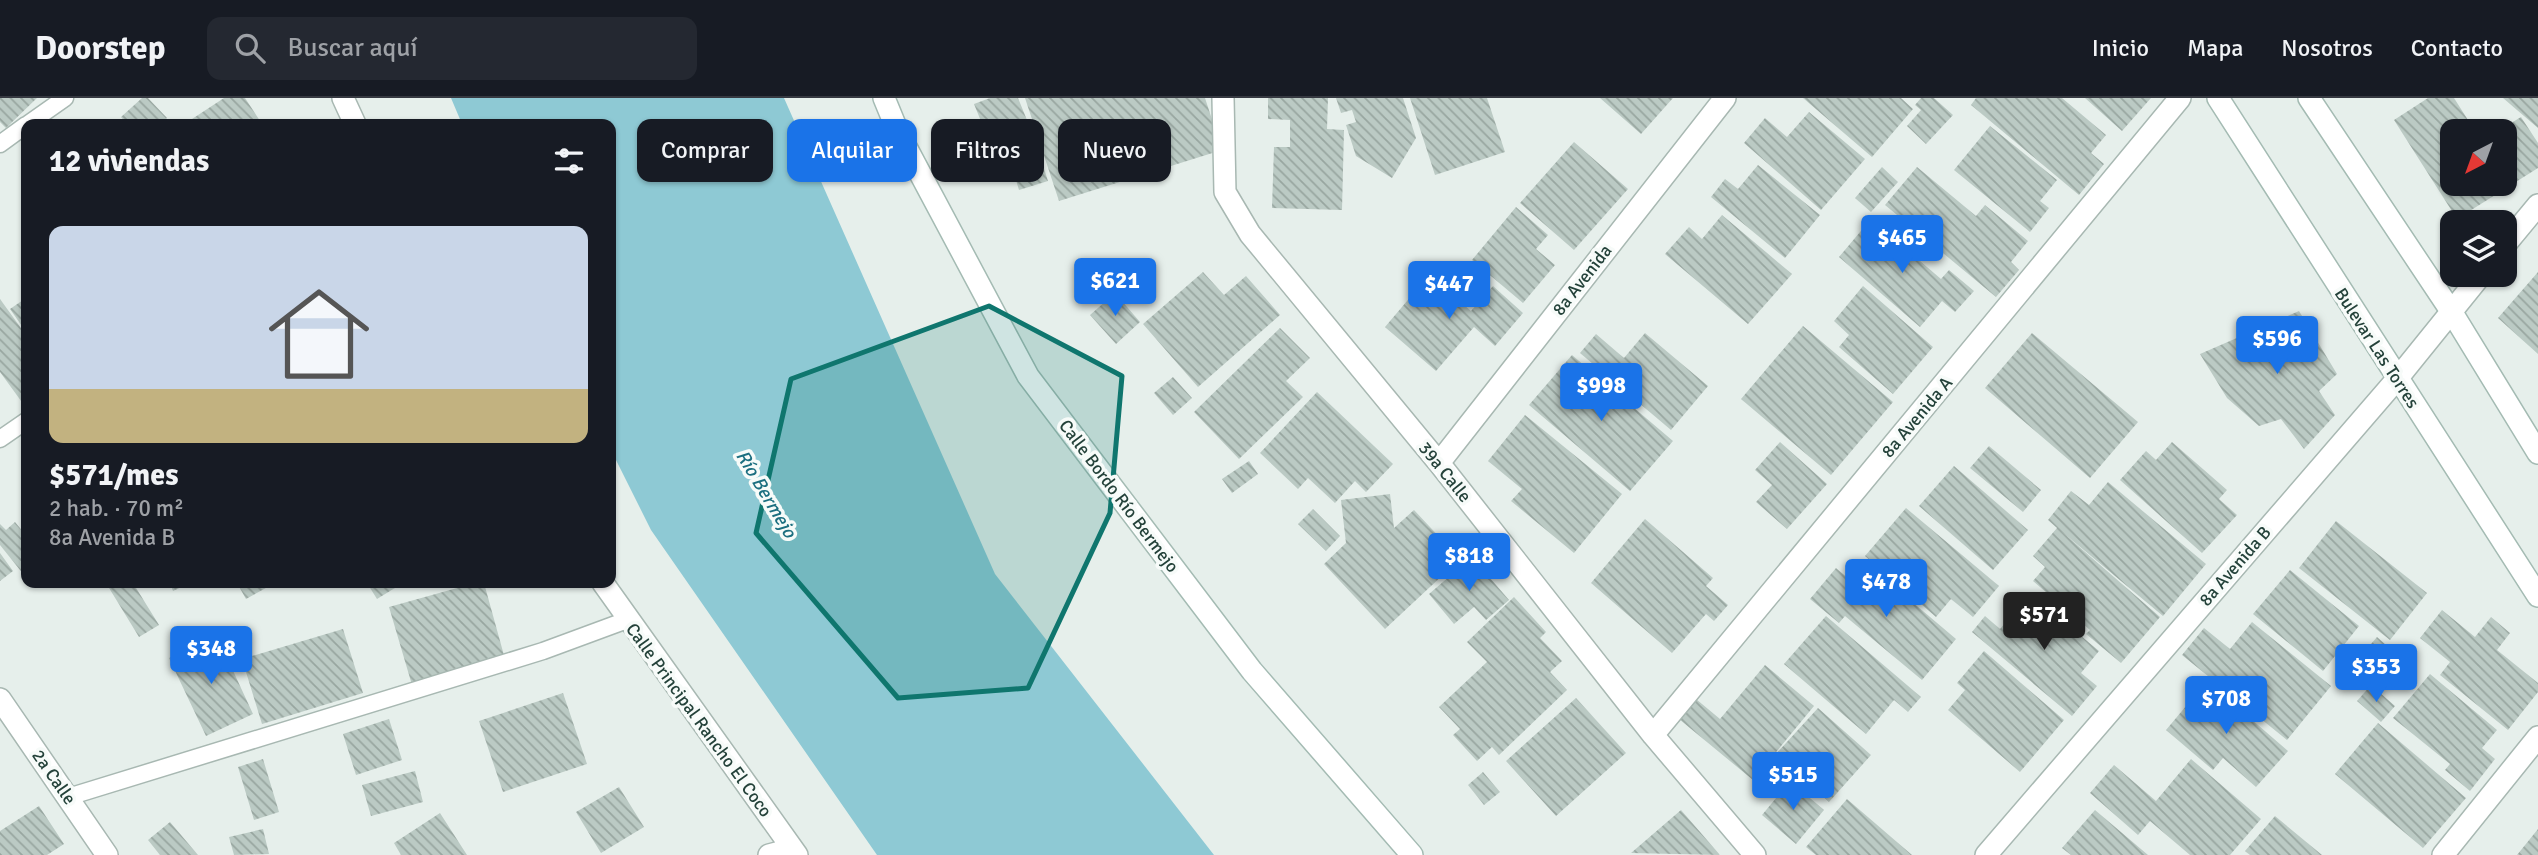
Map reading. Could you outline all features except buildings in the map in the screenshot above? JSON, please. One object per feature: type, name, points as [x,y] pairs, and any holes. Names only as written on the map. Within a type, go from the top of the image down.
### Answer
[{"type":"street","points":[[342,98],[352,119]]},
{"type":"street","name":"Calle Bordo Río Bermejo","points":[[884,98],[898,132],[1028,376],[1252,671],[1412,855]]},
{"type":"street","name":"39a Calle","points":[[1223,98],[1225,192],[1244,223],[1439,463],[1653,735],[1755,855]]},
{"type":"street","name":"8a Avenida","points":[[1439,463],[1725,98]]},
{"type":"street","name":"8a Avenida A","points":[[1653,735],[2180,98]]},
{"type":"street","name":"Bulevar Las Torres","points":[[2218,98],[2538,596]]},
{"type":"street","points":[[2309,98],[2451,311],[2538,453]]},
{"type":"street","points":[[2517,230],[2538,205]]},
{"type":"street","name":"8a Avenida B","points":[[1986,855],[2397,379],[2470,287]]},
{"type":"street","name":"Calle Principal Rancho El Coco","points":[[606,588],[794,852]]},
{"type":"street","name":"2a Calle","points":[[0,699],[107,855]]},
{"type":"street","points":[[2443,855],[2538,737]]},
{"type":"street","points":[[769,855],[794,852]]},
{"type":"lane","points":[[35,119],[59,100]]},
{"type":"lane","points":[[0,144],[21,129]]},
{"type":"lane","points":[[0,439],[21,424]]},
{"type":"lane","points":[[68,797],[543,651],[627,620]]},
{"type":"highlighted area","points":[[989,306],[1122,376],[1110,513],[1028,688],[898,698],[756,533],[791,379]]},
{"type":"water","name":"Río Bermejo","points":[[451,98],[784,98],[793,119],[787,119],[787,182],[821,182],[995,574],[1214,855],[877,855],[651,530],[616,460],[616,119],[460,119]]}]
